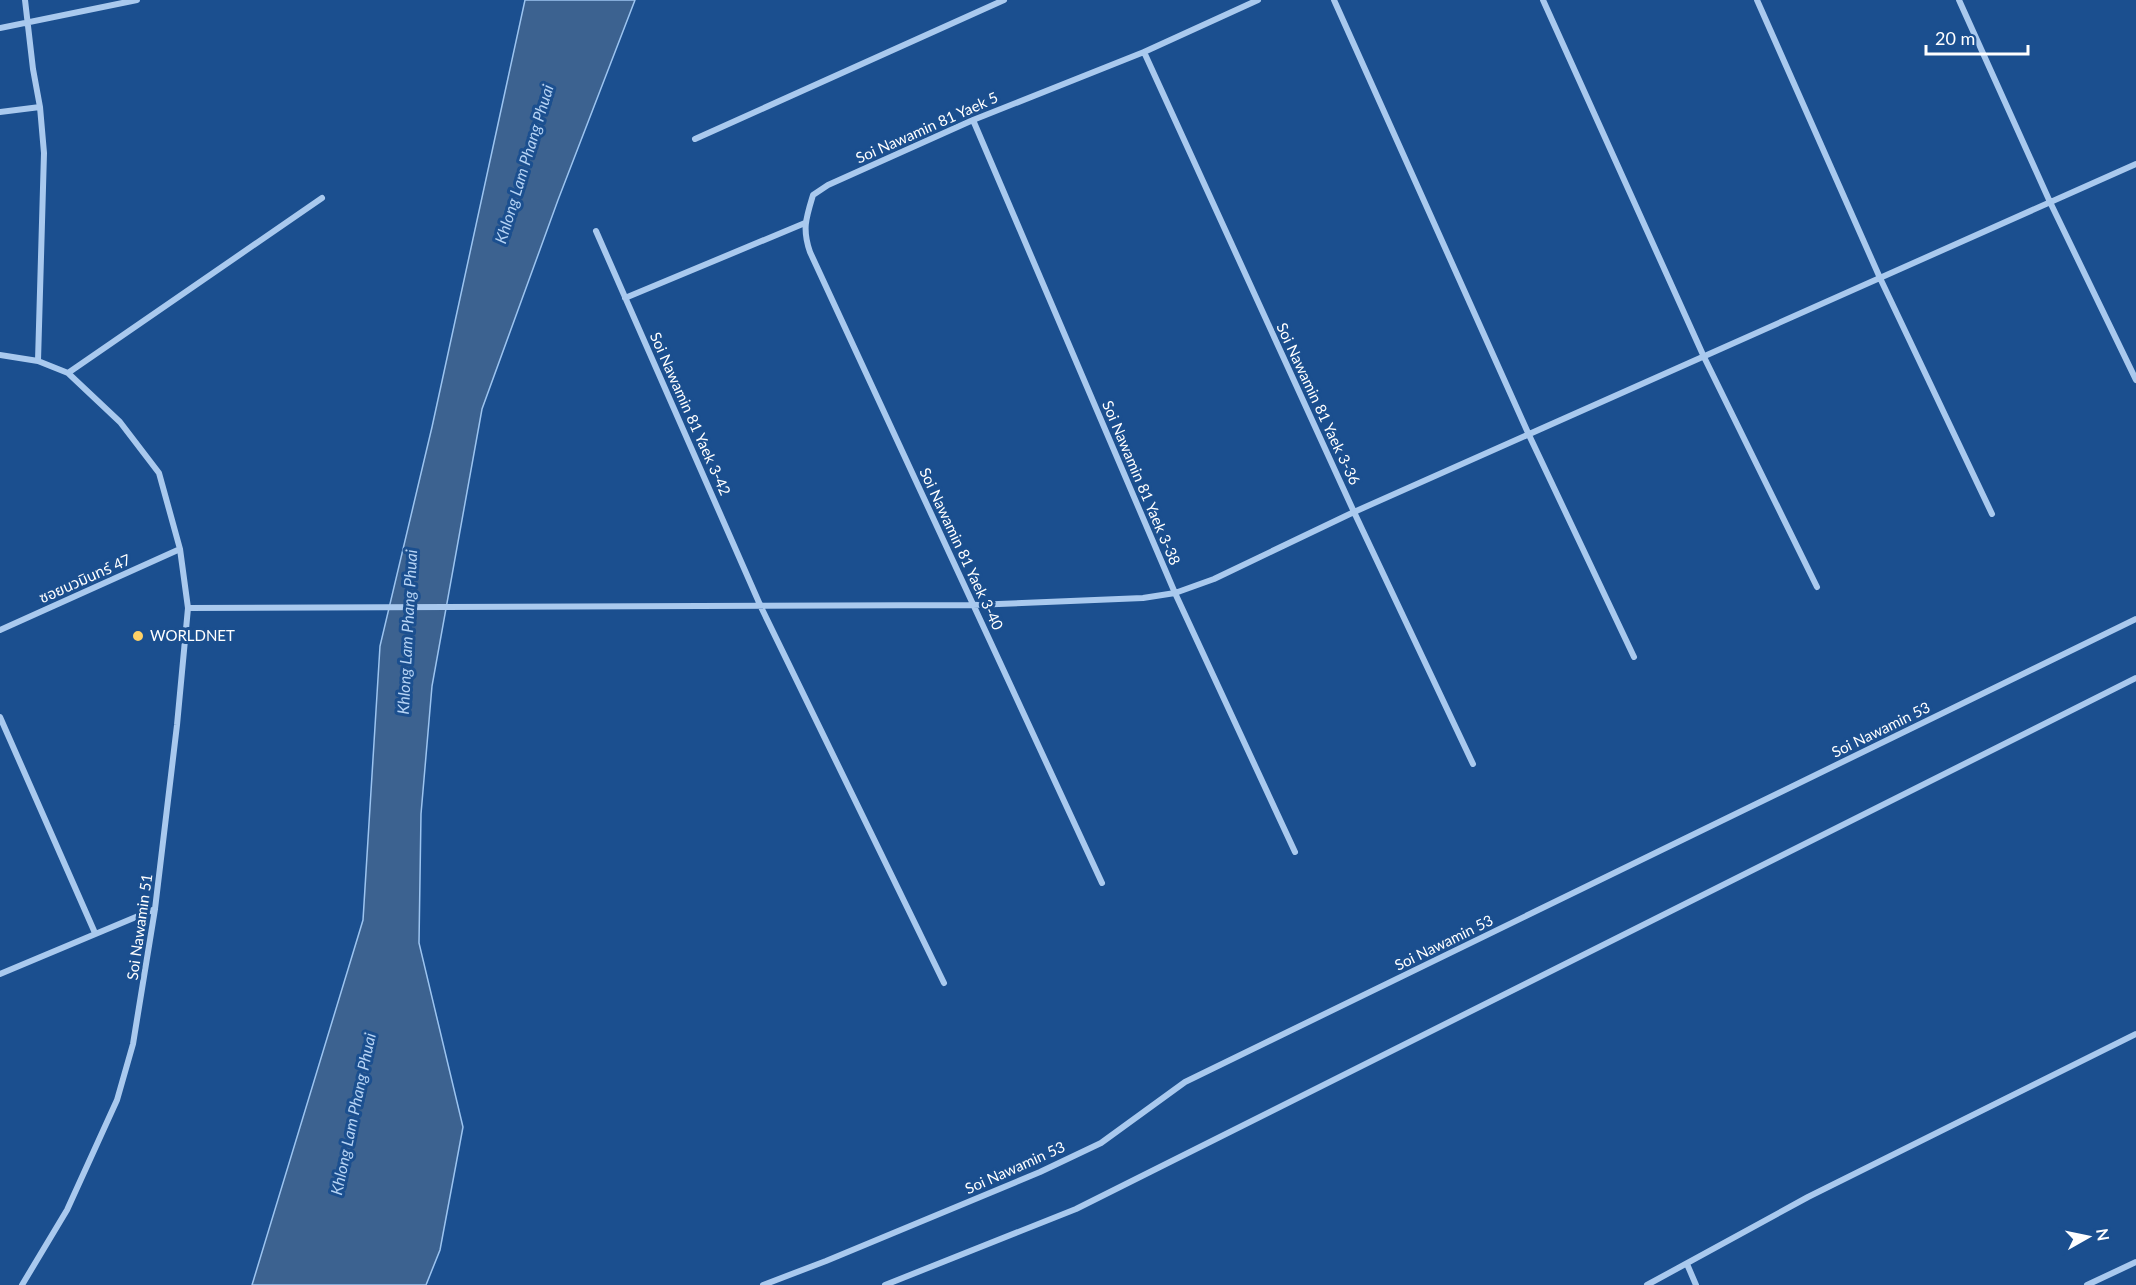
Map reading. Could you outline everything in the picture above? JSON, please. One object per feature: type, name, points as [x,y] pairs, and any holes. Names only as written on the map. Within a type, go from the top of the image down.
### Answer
[{"type":"street","points":[[25,0],[40,106],[44,153],[38,361]]},
{"type":"street","points":[[0,28],[137,0]]},
{"type":"street","points":[[695,139],[1004,0]]},
{"type":"street","name":"Soi Nawamin 81 Yaek 5","points":[[805,223],[813,195],[828,185],[973,120],[1144,52],[1258,0]]},
{"type":"street","points":[[1334,0],[1529,435],[1634,657]]},
{"type":"street","points":[[1544,0],[1704,357],[1817,587]]},
{"type":"street","points":[[1757,0],[1880,278],[1992,514]]},
{"type":"street","points":[[1959,0],[2050,202],[2136,380]]},
{"type":"street","name":"Soi Nawamin 81 Yaek 3-36","points":[[1144,52],[1354,512],[1473,764]]},
{"type":"street","points":[[0,112],[40,106]]},
{"type":"street","name":"Soi Nawamin 81 Yaek 3-38","points":[[973,120],[1175,593],[1295,852]]},
{"type":"street","points":[[188,608],[973,605],[1143,598],[1175,593],[1214,579],[1354,512],[2136,164]]},
{"type":"street","points":[[0,355],[38,361],[68,373],[322,198]]},
{"type":"street","points":[[626,298],[805,223]]},
{"type":"street","name":"Soi Nawamin 81 Yaek 3-40","points":[[805,223],[805,237],[810,252],[1102,883]]},
{"type":"street","name":"Soi Nawamin 81 Yaek 3-42","points":[[596,231],[761,607],[944,983]]},
{"type":"street","name":"Soi Nawamin 51","points":[[22,1285],[67,1210],[117,1100],[133,1044],[155,909],[177,725],[188,608],[180,549],[159,473],[120,422],[68,373]]},
{"type":"street","name":"ซอยนวมินทร์ 47","points":[[0,630],[180,549]]},
{"type":"street","name":"Soi Nawamin 53","points":[[763,1285],[1029,1176],[1101,1143],[1185,1082],[2136,620]]},
{"type":"street","points":[[885,1285],[1076,1209],[2136,678]]},
{"type":"street","points":[[0,717],[95,933]]},
{"type":"street","points":[[0,974],[155,909]]},
{"type":"street","points":[[1647,1285],[1808,1197],[2136,1034]]},
{"type":"street","points":[[2087,1285],[2136,1262]]},
{"type":"street","points":[[1687,1264],[1696,1285]]},
{"type":"water","name":"Khlong Lam Phang Phuai","points":[[525,0],[635,0],[558,200],[482,409],[432,686],[421,814],[419,943],[463,1127],[440,1250],[426,1285],[252,1285],[363,920],[380,646],[432,427]]},
{"type":"place","name":"WORLDNET","points":[[138,636]]}]
